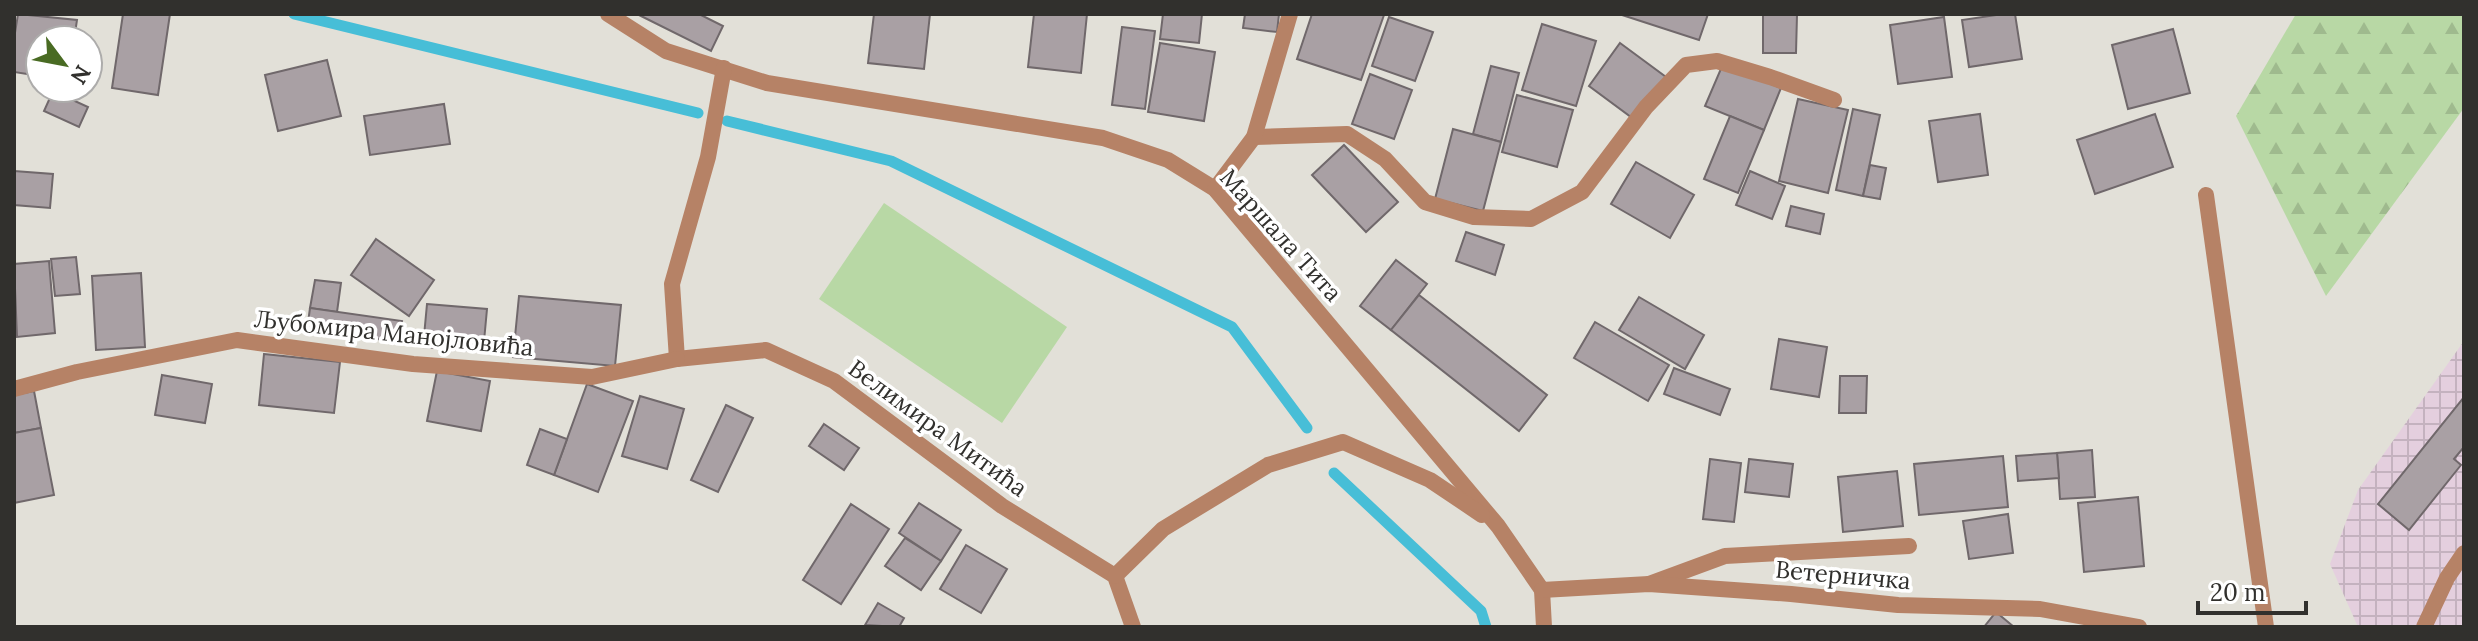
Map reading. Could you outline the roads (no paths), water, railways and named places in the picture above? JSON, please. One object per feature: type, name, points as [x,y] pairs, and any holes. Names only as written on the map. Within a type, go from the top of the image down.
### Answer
[{"type":"street","name":"Маршала Тита","points":[[608,14],[666,51],[767,83],[1103,138],[1168,160],[1215,189],[1498,526],[1542,590]]},
{"type":"street","points":[[1215,189],[1254,137],[1290,14]]},
{"type":"street","points":[[1254,137],[1347,134],[1385,159],[1425,202],[1474,217],[1531,219],[1582,192],[1646,107],[1686,65],[1717,61],[1834,100]]},
{"type":"street","points":[[677,359],[672,284],[708,157],[724,68]]},
{"type":"street","points":[[2206,195],[2266,627]]},
{"type":"street","name":"Љубомира Манојловића","points":[[14,389],[77,372],[237,340],[413,364],[592,377],[677,359]]},
{"type":"street","name":"Велимира Митића","points":[[677,359],[766,350],[834,381],[1002,506],[1115,576]]},
{"type":"street","points":[[1133,627],[1115,576],[1163,529],[1268,465],[1343,442],[1430,480],[1498,526]]},
{"type":"street","points":[[1649,584],[1725,556],[1909,546]]},
{"type":"street","points":[[2424,627],[2447,578],[2464,553]]},
{"type":"street","name":"Ветерничка","points":[[1542,590],[1649,584],[1898,605],[2040,609],[2139,627]]},
{"type":"street","points":[[1542,590],[1544,627]]},
{"type":"waterway","points":[[294,14],[698,113]]},
{"type":"waterway","points":[[727,121],[891,161],[1232,327],[1307,428]]},
{"type":"waterway","points":[[1334,473],[1481,611],[1486,627]]}]
